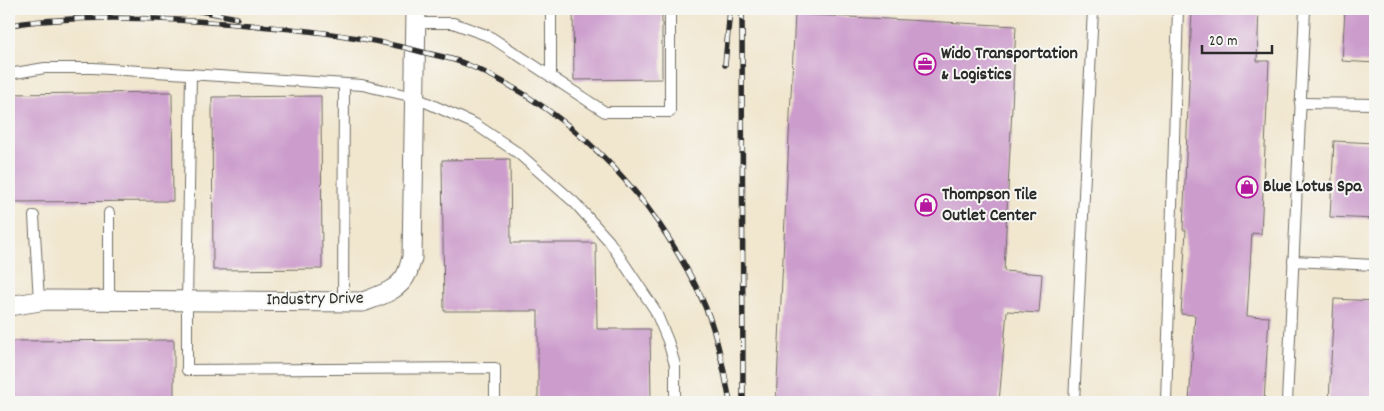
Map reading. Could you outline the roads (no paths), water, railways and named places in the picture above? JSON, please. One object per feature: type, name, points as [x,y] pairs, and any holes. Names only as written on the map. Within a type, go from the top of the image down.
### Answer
[{"type":"street","name":"Industry Drive","points":[[9,306],[39,301],[109,300],[364,302],[383,295],[407,275],[412,258],[416,16]]},
{"type":"lane","points":[[551,9],[551,77]]},
{"type":"lane","points":[[416,16],[453,23],[489,36],[605,112],[670,112],[670,9]]},
{"type":"lane","points":[[1074,402],[1093,9]]},
{"type":"lane","points":[[1166,402],[1178,9]]},
{"type":"lane","points":[[1287,402],[1304,9]]},
{"type":"lane","points":[[9,74],[45,68],[93,68],[362,85],[414,97],[475,124],[518,153],[574,203],[609,241],[655,310],[668,341],[676,365],[675,402]]},
{"type":"lane","points":[[191,74],[187,370],[495,368],[495,402]]},
{"type":"lane","points":[[342,302],[344,84]]},
{"type":"lane","points":[[1300,103],[1375,104]]},
{"type":"lane","points":[[108,213],[109,300]]},
{"type":"lane","points":[[34,216],[39,301]]},
{"type":"lane","points":[[1293,261],[1375,265]]},
{"type":"railway","points":[[190,9],[237,18]]},
{"type":"railway","points":[[725,65],[730,9]]},
{"type":"railway","points":[[742,9],[743,402]]},
{"type":"railway","points":[[9,26],[40,21],[120,18],[161,19],[300,30],[376,41],[446,58],[466,64],[499,80],[559,118],[586,141],[612,166],[658,222],[687,269],[708,313],[720,352],[730,402]]},
{"type":"place","name":"Wido Transportation & Logistics","points":[[925,64]]},
{"type":"place","name":"Blue Lotus Spa","points":[[1247,187]]},
{"type":"place","name":"Thompson Tile Outlet Center","points":[[926,205]]}]
